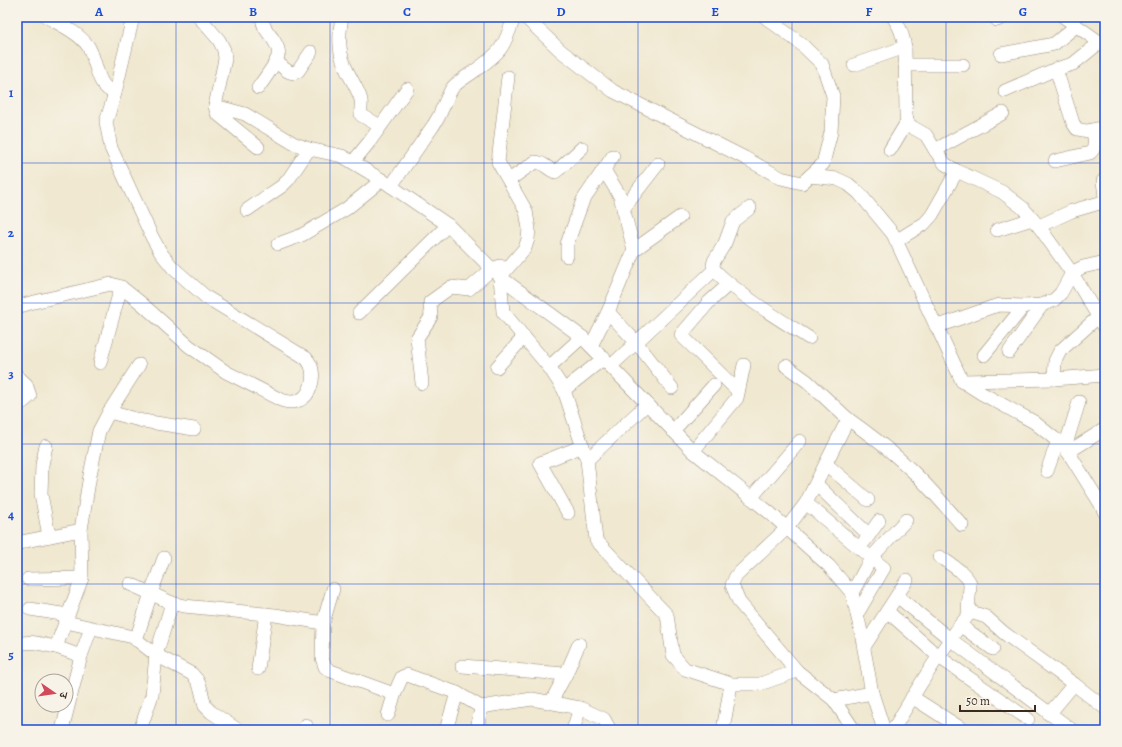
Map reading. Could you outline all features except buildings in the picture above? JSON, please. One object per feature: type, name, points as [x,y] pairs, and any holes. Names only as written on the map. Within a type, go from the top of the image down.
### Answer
[{"type":"street","points":[[48,17],[78,36],[87,46],[93,57],[100,79],[109,91],[115,93]]},
{"type":"street","points":[[17,307],[111,284],[121,288],[141,302],[188,346],[226,372],[281,400],[289,402],[299,401],[304,398],[312,382],[313,375],[311,365],[306,358],[206,297],[173,268],[161,253],[152,237],[111,148],[106,122],[115,93],[133,17]]},
{"type":"street","points":[[199,17],[220,40],[224,50],[225,59],[214,106],[217,113],[258,146]]},
{"type":"street","points":[[258,88],[276,61],[279,51],[266,32],[262,17]]},
{"type":"street","points":[[342,17],[339,36],[340,47],[344,65],[360,96],[361,115],[380,126]]},
{"type":"street","points":[[278,244],[302,235],[387,183],[433,126],[453,87],[492,59],[504,45],[514,17]]},
{"type":"street","points":[[525,17],[561,51],[613,91],[745,158],[781,178],[802,183],[823,164],[831,132],[833,96],[822,64],[800,43],[765,17]]},
{"type":"street","points":[[893,17],[899,25],[905,47],[907,122],[912,127],[926,135],[945,164],[1002,192],[1023,208],[1036,223],[1072,273],[1102,323],[1060,351],[1055,361],[1054,379]]},
{"type":"street","points":[[1005,91],[1056,69],[1073,64],[1102,45],[1064,17]]},
{"type":"street","points":[[1001,54],[1054,44],[1076,26]]},
{"type":"street","points":[[854,65],[905,47]]},
{"type":"street","points":[[276,61],[288,71],[296,73],[311,52]]},
{"type":"street","points":[[905,65],[962,65]]},
{"type":"street","points":[[1055,161],[1092,152],[1099,128],[1082,131],[1077,129],[1073,123],[1056,69]]},
{"type":"street","points":[[422,383],[417,338],[431,317],[430,302],[451,287],[469,289],[496,273],[513,262],[525,248],[528,239],[526,211],[498,162],[508,77]]},
{"type":"street","points":[[353,162],[406,89]]},
{"type":"street","points":[[214,106],[245,114],[293,143],[309,149],[342,156],[387,183],[448,225],[496,273],[586,341],[693,451],[787,528],[829,566],[852,593],[872,693],[884,730]]},
{"type":"street","points":[[935,150],[1003,113]]},
{"type":"street","points":[[890,150],[907,122]]},
{"type":"street","points":[[509,180],[535,162],[544,164],[555,172],[582,148]]},
{"type":"street","points":[[247,210],[282,186],[288,180],[309,149]]},
{"type":"street","points":[[567,256],[567,244],[583,200],[613,156]]},
{"type":"street","points":[[623,209],[658,164]]},
{"type":"street","points":[[604,170],[620,196],[634,250]]},
{"type":"street","points":[[896,241],[925,223],[932,215],[957,171]]},
{"type":"street","points":[[810,176],[837,180],[848,184],[859,193],[893,234],[962,381],[1034,422],[1064,446],[1103,505]]},
{"type":"street","points":[[997,230],[1036,223],[1103,202],[1105,197],[1103,181]]},
{"type":"street","points":[[750,208],[733,220],[723,248],[714,261],[714,270],[729,284],[762,308],[809,338]]},
{"type":"street","points":[[549,367],[586,341],[608,312],[634,250],[680,216]]},
{"type":"street","points":[[358,313],[448,225]]},
{"type":"street","points":[[936,326],[1000,305],[1042,305],[1054,300],[1061,293],[1072,273],[1083,267],[1105,262]]},
{"type":"street","points":[[564,390],[636,342],[714,270]]},
{"type":"street","points":[[496,273],[503,312],[549,367],[564,390],[587,460],[596,540],[667,615],[673,655],[685,668],[731,684],[760,684],[797,671]]},
{"type":"street","points":[[729,284],[709,302],[681,335],[738,391]]},
{"type":"street","points":[[100,363],[121,288]]},
{"type":"street","points":[[1009,352],[1042,305]]},
{"type":"street","points":[[984,355],[1024,306]]},
{"type":"street","points":[[608,312],[636,342],[672,388]]},
{"type":"street","points":[[497,367],[524,337]]},
{"type":"street","points":[[693,451],[736,398],[744,365]]},
{"type":"street","points":[[56,647],[82,578],[81,530],[99,432],[109,412],[139,366]]},
{"type":"street","points":[[786,366],[807,381],[848,419],[883,444],[929,488],[962,526]]},
{"type":"street","points":[[17,376],[26,384],[30,396],[22,402],[17,401]]},
{"type":"street","points":[[962,381],[1054,379],[1105,376]]},
{"type":"street","points":[[673,431],[714,385]]},
{"type":"street","points":[[1047,471],[1064,446],[1079,402]]},
{"type":"street","points":[[587,460],[647,404]]},
{"type":"street","points":[[109,412],[143,421],[194,429]]},
{"type":"street","points":[[848,419],[806,503],[787,528],[736,576],[732,585],[739,602],[797,671],[834,700],[854,730]]},
{"type":"street","points":[[1064,446],[1105,429]]},
{"type":"street","points":[[751,498],[800,441]]},
{"type":"street","points":[[46,446],[42,466],[41,494],[48,536]]},
{"type":"street","points":[[568,513],[540,463],[582,446]]},
{"type":"street","points":[[826,464],[868,500]]},
{"type":"street","points":[[816,484],[869,535]]},
{"type":"street","points":[[806,503],[884,568],[857,614]]},
{"type":"street","points":[[852,593],[871,558],[906,520]]},
{"type":"street","points":[[860,549],[879,521]]},
{"type":"street","points":[[17,544],[81,530]]},
{"type":"street","points":[[940,557],[969,579],[969,614]]},
{"type":"street","points":[[136,640],[164,558]]},
{"type":"street","points":[[28,580],[82,578]]},
{"type":"street","points":[[864,647],[907,580]]},
{"type":"street","points":[[130,584],[172,603],[184,606],[266,614],[323,623]]},
{"type":"street","points":[[333,589],[323,623],[322,658],[325,668],[394,694]]},
{"type":"street","points":[[897,596],[950,639],[1072,730]]},
{"type":"street","points":[[140,730],[152,695],[156,655],[172,603]]},
{"type":"street","points":[[30,609],[67,619],[91,628],[133,637],[156,655],[192,674],[200,686],[205,706],[235,729]]},
{"type":"street","points":[[887,611],[939,656],[1028,719]]},
{"type":"street","points":[[893,730],[912,697],[950,639],[969,614],[974,613],[986,617],[1004,633],[1105,708]]},
{"type":"street","points":[[258,669],[266,614]]},
{"type":"street","points":[[960,625],[993,649]]},
{"type":"street","points":[[62,730],[81,656],[91,628]]},
{"type":"street","points":[[983,664],[1004,633]]},
{"type":"street","points":[[17,646],[20,644],[30,643],[56,647],[81,656]]},
{"type":"street","points":[[552,702],[566,674],[578,644]]},
{"type":"street","points":[[462,666],[566,674]]},
{"type":"street","points":[[388,715],[394,694],[402,677],[407,676],[457,693],[481,707],[532,699],[580,708],[604,719],[610,730]]},
{"type":"street","points":[[723,730],[731,684]]},
{"type":"street","points":[[1049,714],[1074,684]]},
{"type":"street","points":[[446,730],[457,693]]},
{"type":"street","points":[[834,700],[872,693]]},
{"type":"street","points":[[912,697],[962,729]]},
{"type":"street","points":[[480,729],[481,707]]},
{"type":"street","points":[[573,730],[580,708]]}]
